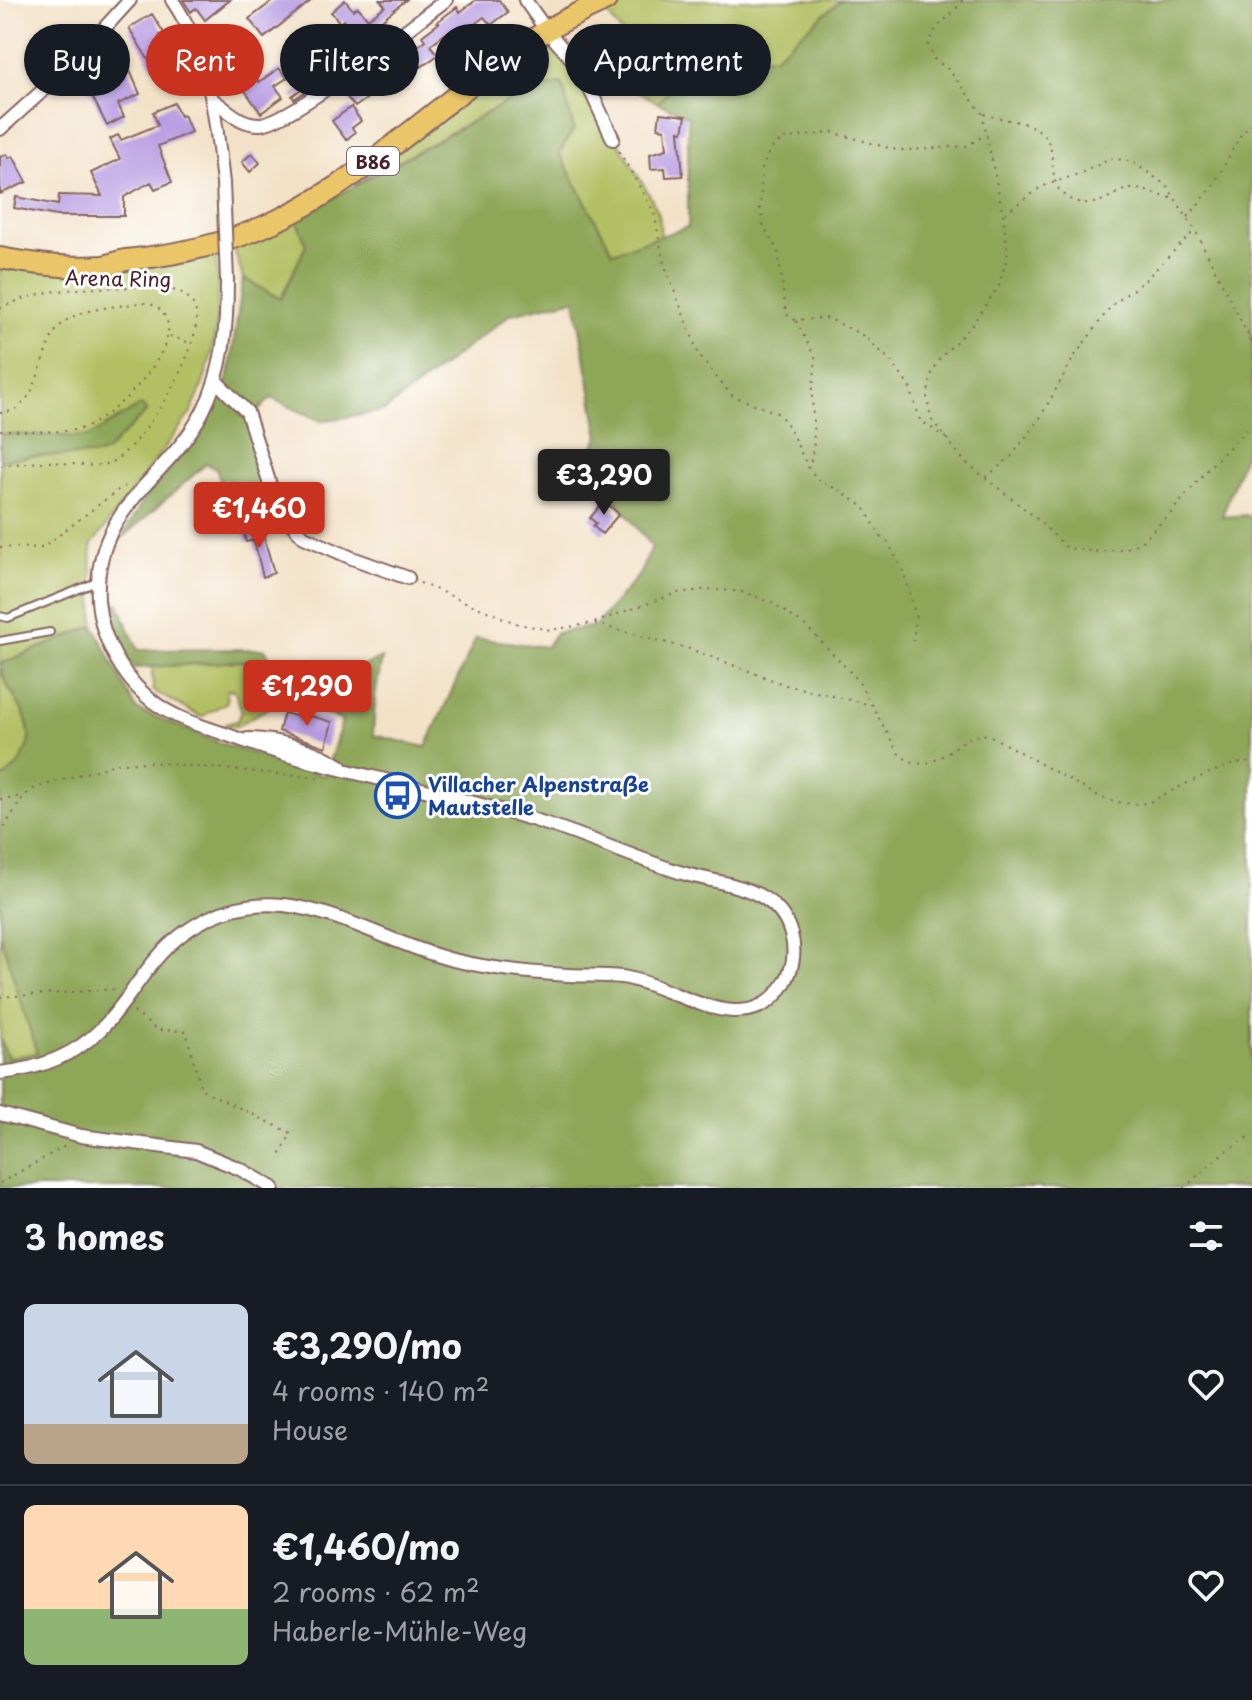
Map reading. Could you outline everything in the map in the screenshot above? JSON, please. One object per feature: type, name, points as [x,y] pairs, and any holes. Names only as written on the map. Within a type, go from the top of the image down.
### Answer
[{"type":"main road","name":"B86","points":[[549,30],[606,0]]},
{"type":"main road","name":"B86","points":[[0,258],[94,267],[191,250],[278,220],[320,197],[460,96]]},
{"type":"main road","name":"B86","points":[[0,244],[57,254],[110,256],[121,260]]},
{"type":"street","points":[[0,128],[69,67],[130,0]]},
{"type":"street","points":[[0,1073],[38,1067],[63,1057],[102,1028],[159,954],[191,926],[211,916],[256,904],[307,909],[451,960],[528,972],[643,981],[727,1013],[757,1007],[779,991],[792,966],[794,944],[789,924],[777,908],[757,893],[682,873],[524,817],[252,745],[177,717],[158,706],[136,686],[107,640],[98,604],[101,560],[117,519],[184,442],[203,411],[216,381],[227,325],[223,183],[213,100],[197,43],[172,0]]},
{"type":"street","points":[[213,100],[244,123],[264,124],[300,106],[446,0]]},
{"type":"street","points":[[525,0],[542,24]]},
{"type":"street","points":[[549,33],[580,68],[613,139]]},
{"type":"street","points":[[216,381],[247,412],[273,494],[285,517],[304,537],[408,578]]},
{"type":"street","points":[[0,1114],[81,1136],[196,1151],[240,1169],[273,1188]]},
{"type":"lane","points":[[0,627],[4,617],[99,581]]},
{"type":"lane","points":[[0,641],[50,632]]},
{"type":"path","points":[[962,0],[957,10],[932,31],[928,45],[934,59],[949,70],[982,113],[1008,253],[999,286],[971,326],[940,358],[932,373],[927,408],[931,419],[965,462],[1035,517],[1067,548],[1099,552],[1127,548],[1141,542],[1252,425]]},
{"type":"path","points":[[982,113],[1040,131],[1046,137],[1055,182],[1068,198],[1094,203],[1135,188],[1159,197],[1175,198]]},
{"type":"path","points":[[1187,218],[1213,186],[1240,136],[1252,122]]},
{"type":"path","points":[[809,469],[814,443],[812,397],[816,359],[795,320],[786,314],[778,251],[764,227],[760,209],[762,168],[770,150],[783,139],[832,132],[896,150],[967,146],[986,134]]},
{"type":"path","points":[[613,139],[654,212],[664,264],[699,355],[731,395],[777,413],[786,422],[809,469],[821,482],[864,507],[904,573],[916,618],[912,647]]},
{"type":"path","points":[[1003,214],[1041,187],[1113,158],[1133,162],[1167,186],[1175,198],[1195,230],[1252,343]]},
{"type":"path","points":[[985,478],[1011,457],[1040,418],[1074,357],[1111,306],[1145,280],[1195,230]]},
{"type":"path","name":"Arena Ring","points":[[0,308],[60,291],[167,289],[187,297],[195,307],[196,318],[182,370],[139,435],[115,460],[99,465],[49,462],[0,466]]},
{"type":"path","name":"Arena Ring","points":[[0,413],[15,410],[24,403],[57,329],[71,318],[129,304],[148,303],[163,312],[169,335]]},
{"type":"path","points":[[795,320],[828,318],[864,336],[892,362],[910,388],[920,420],[947,439]]},
{"type":"path","points":[[0,430],[72,429],[95,422],[137,387],[169,335],[191,343]]},
{"type":"path","points":[[0,547],[42,548],[122,487],[144,485]]},
{"type":"path","points":[[408,578],[463,598],[518,624],[551,630],[593,623],[677,593],[709,589],[744,592],[774,604],[807,627],[857,679],[893,745],[908,761],[928,764],[973,736],[989,735],[1098,796],[1124,804],[1148,803],[1220,769],[1247,761],[1252,763]]},
{"type":"path","points":[[593,623],[690,649],[786,685],[873,706]]},
{"type":"path","points":[[0,799],[24,796],[44,784],[119,763],[148,762],[332,778]]},
{"type":"path","points":[[0,834],[24,796]]},
{"type":"path","points":[[0,997],[26,993],[133,989]]},
{"type":"path","points":[[123,1004],[157,1030],[186,1031],[201,1089],[291,1133],[279,1158]]},
{"type":"path","points":[[1184,1188],[1224,1152],[1252,1135]]},
{"type":"path","points":[[0,1183],[81,1136]]},
{"type":"green space","points":[[626,0],[842,0],[771,57],[771,24],[615,24],[605,11]]},
{"type":"green space","points":[[841,0],[1252,0],[1252,433],[1222,517],[1246,515],[1252,518],[1252,1188],[0,1188],[0,1039],[8,1058],[37,1053],[0,934],[0,780],[18,765],[29,740],[29,728],[0,664],[94,626],[136,709],[223,744],[325,776],[342,721],[292,695],[382,658],[375,696],[373,735],[426,747],[476,638],[546,647],[556,633],[595,626],[639,575],[652,547],[584,459],[599,437],[575,299],[511,314],[384,411],[321,421],[271,398],[253,416],[266,525],[234,517],[216,469],[206,464],[121,539],[146,496],[195,440],[229,376],[243,278],[281,299],[306,245],[296,218],[516,97],[549,96],[549,87],[562,83],[574,129],[559,153],[613,252],[688,227],[688,116],[658,103],[664,96],[771,96],[771,57]]},
{"type":"green space","points":[[549,47],[552,47],[565,60],[565,96],[591,96],[659,214],[661,237],[613,253],[559,153],[516,97],[355,185],[472,96],[549,96]]},
{"type":"green space","points":[[646,96],[664,96],[658,103]]},
{"type":"green space","points":[[296,218],[307,245],[280,300],[243,278],[233,245]]},
{"type":"green space","points":[[216,253],[217,316],[206,375],[190,414],[91,546],[94,626],[0,664],[0,261]]},
{"type":"green space","points":[[141,405],[147,411],[106,452],[0,461],[0,434],[88,437]]},
{"type":"green space","points":[[118,603],[138,650],[265,649],[271,659],[134,668],[125,655],[111,610]]},
{"type":"green space","points":[[271,659],[292,695],[236,726],[226,727],[225,724],[237,721],[242,711],[234,689],[226,691],[227,702],[201,717],[153,691],[152,667]]},
{"type":"green space","points":[[0,668],[23,712],[29,742],[26,756],[17,769],[0,780]]},
{"type":"green space","points":[[0,934],[38,1054],[8,1058],[0,1039]]},
{"type":"building","points":[[183,0],[230,0],[205,20],[196,8],[191,12]]},
{"type":"building","points":[[274,0],[312,0],[264,38],[264,24],[253,24],[249,19]]},
{"type":"building","points":[[345,0],[353,10],[358,7],[368,19],[385,6],[380,0],[406,0],[379,24],[346,24],[343,20],[340,23],[331,12]]},
{"type":"building","points":[[476,0],[499,0],[508,12],[492,24],[484,17],[475,24],[438,24],[457,7],[460,12]]},
{"type":"building","points":[[152,14],[158,24],[146,24],[146,56],[130,30]]},
{"type":"building","points":[[435,26],[435,41],[430,45],[435,57],[421,67],[419,45],[425,40],[422,36]]},
{"type":"building","points":[[279,68],[280,83],[275,86],[283,97],[261,113],[249,96],[264,96],[264,78]]},
{"type":"building","points":[[130,71],[140,94],[118,104],[124,117],[107,126],[92,96],[130,96]]},
{"type":"building","points":[[346,96],[370,96],[355,107]]},
{"type":"building","points":[[174,103],[180,116],[184,115],[191,132],[158,146],[172,182],[155,189],[151,182],[124,197],[124,216],[57,216],[14,208],[16,197],[58,205],[59,195],[102,196],[91,173],[120,159],[110,139],[118,135],[121,140],[158,125],[153,112]]},
{"type":"building","points":[[351,107],[361,121],[352,128],[355,132],[346,140],[332,121]]},
{"type":"building","points":[[660,113],[686,116],[683,132],[679,131],[683,176],[666,177],[665,168],[651,169],[650,154],[667,149],[665,129],[658,128]]},
{"type":"building","points":[[252,153],[260,163],[250,172],[242,162]]},
{"type":"building","points":[[7,154],[9,158],[13,156],[27,182],[0,194],[0,157]]},
{"type":"building","points":[[604,501],[619,514],[602,534],[590,518]]},
{"type":"building","points":[[251,522],[255,539],[264,537],[274,573],[263,577],[254,540],[246,542],[242,524]]},
{"type":"building","points":[[284,713],[302,718],[303,714],[332,722],[326,747],[279,731]]},
{"type":"place","name":"Villacher Alpenstraße Mautstelle","points":[[397,796]]}]
